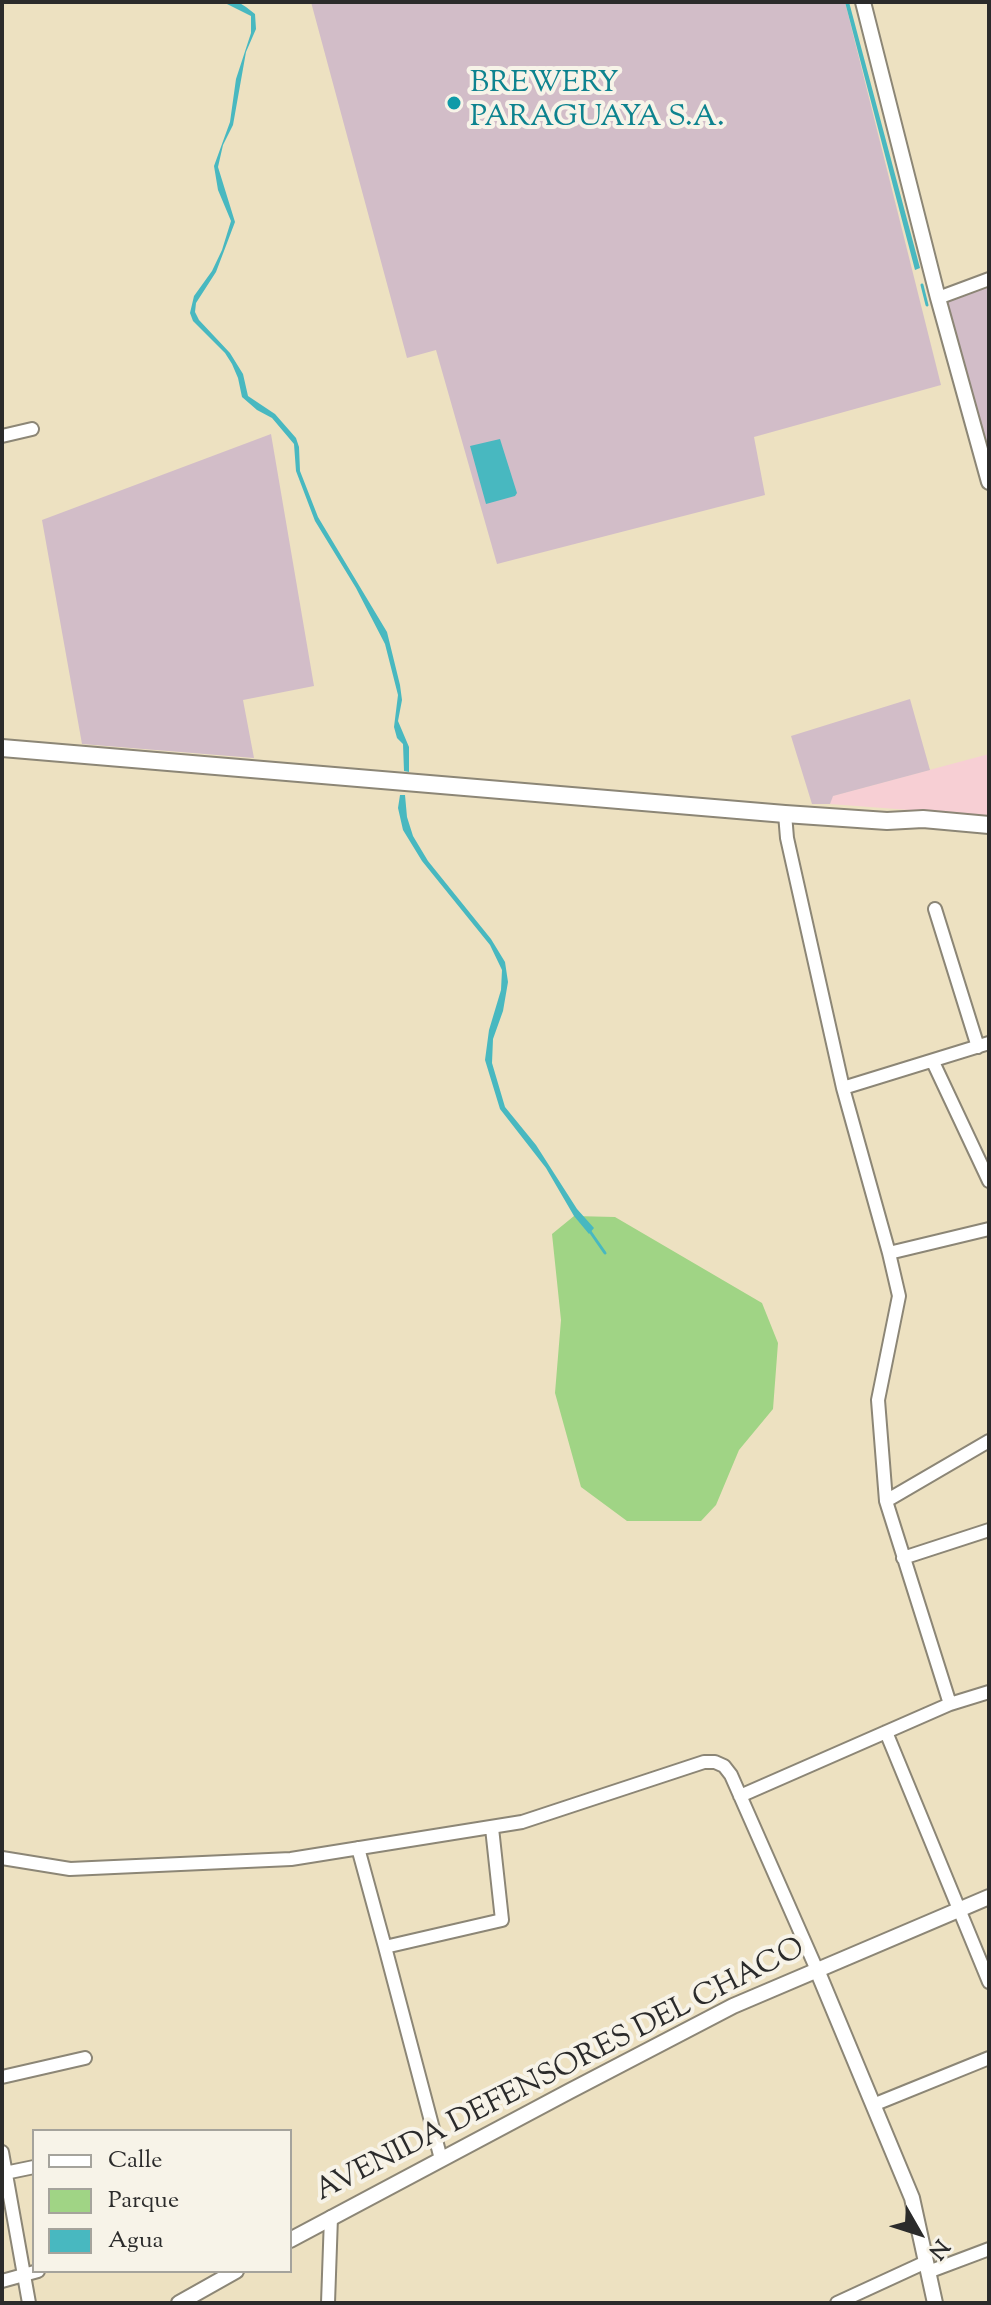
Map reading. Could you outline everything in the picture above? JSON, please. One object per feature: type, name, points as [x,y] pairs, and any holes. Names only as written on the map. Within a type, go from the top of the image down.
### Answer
[{"type":"highway","points":[[2,748],[785,814],[887,821],[923,819],[989,825]]},
{"type":"highway","points":[[887,821],[989,836]]},
{"type":"main road","points":[[863,2],[938,298],[989,482]]},
{"type":"main road","name":"AVENIDA DEFENSORES DEL CHACO","points":[[292,2239],[733,2006],[989,1897]]},
{"type":"main road","points":[[817,1970],[912,2198],[935,2303]]},
{"type":"main road","points":[[179,2303],[232,2273]]},
{"type":"street","points":[[938,298],[989,279]]},
{"type":"street","points":[[2,436],[32,429]]},
{"type":"street","points":[[785,814],[787,838],[843,1088],[899,1296],[878,1400],[886,1501],[950,1704]]},
{"type":"street","points":[[843,1088],[983,1045],[935,909]]},
{"type":"street","points":[[933,1062],[989,1181]]},
{"type":"street","points":[[889,1253],[989,1229]]},
{"type":"street","points":[[886,1501],[989,1441]]},
{"type":"street","points":[[903,1558],[989,1530]]},
{"type":"street","points":[[740,1796],[950,1704],[989,1692]]},
{"type":"street","points":[[886,1732],[989,1982]]},
{"type":"street","points":[[2,1858],[70,1869],[291,1859],[522,1822],[704,1762],[715,1762],[724,1766],[740,1796],[817,1970]]},
{"type":"street","points":[[385,1947],[502,1920],[492,1828]]},
{"type":"street","points":[[358,1848],[441,2159]]},
{"type":"street","points":[[2,2077],[85,2058]]},
{"type":"street","points":[[873,2105],[989,2058]]},
{"type":"street","points":[[2,2152],[29,2303]]},
{"type":"street","points":[[5,2173],[32,2167]]},
{"type":"street","points":[[328,2303],[331,2217]]},
{"type":"street","points":[[837,2303],[927,2267],[989,2249]]},
{"type":"street","points":[[2,2281],[33,2273]]},
{"type":"shaded area","points":[[311,2],[845,2],[941,385],[754,437],[765,495],[497,564],[436,350],[407,358]]},
{"type":"shaded area","points":[[989,282],[989,481],[946,298]]},
{"type":"shaded area","points":[[271,434],[314,686],[243,700],[254,758],[82,744],[42,520]]},
{"type":"shaded area","points":[[910,699],[930,770],[833,796],[830,804],[812,804],[791,736]]},
{"type":"shaded area","points":[[989,754],[989,816],[830,804],[832,796]]},
{"type":"green space","points":[[574,1216],[615,1217],[762,1303],[778,1343],[773,1409],[739,1450],[716,1505],[701,1521],[627,1521],[581,1487],[555,1393],[561,1320],[552,1234]]},
{"type":"water","points":[[213,2],[238,2],[246,7],[255,14],[256,29],[246,52],[233,125],[223,145],[218,167],[235,222],[216,272],[196,303],[195,312],[230,353],[243,374],[248,396],[275,414],[296,438],[300,471],[318,517],[387,632],[400,685],[402,700],[398,721],[409,747],[409,772],[404,771],[403,744],[397,738],[394,727],[398,695],[385,644],[356,588],[315,521],[296,471],[294,444],[272,418],[242,397],[232,364],[193,321],[190,313],[194,296],[222,250],[231,221],[218,190],[214,166],[230,122],[236,79],[251,33],[251,16],[225,3]]},
{"type":"water","points":[[845,2],[849,2],[920,268],[915,270]]},
{"type":"water","points":[[500,439],[517,493],[486,504],[470,446]]},
{"type":"water","points":[[400,795],[405,795],[413,836],[428,861],[491,939],[505,962],[508,982],[503,1011],[493,1039],[492,1063],[505,1107],[536,1145],[577,1209],[594,1228],[589,1234],[574,1216],[546,1168],[500,1109],[485,1060],[489,1030],[501,990],[502,970],[490,945],[422,861],[403,830],[398,808]]},
{"type":"waterway","points":[[922,285],[927,305]]},
{"type":"waterway","points":[[589,1230],[605,1253]]},
{"type":"place","name":"BREWERY PARAGUAYA S.A.","points":[[454,103]]}]
